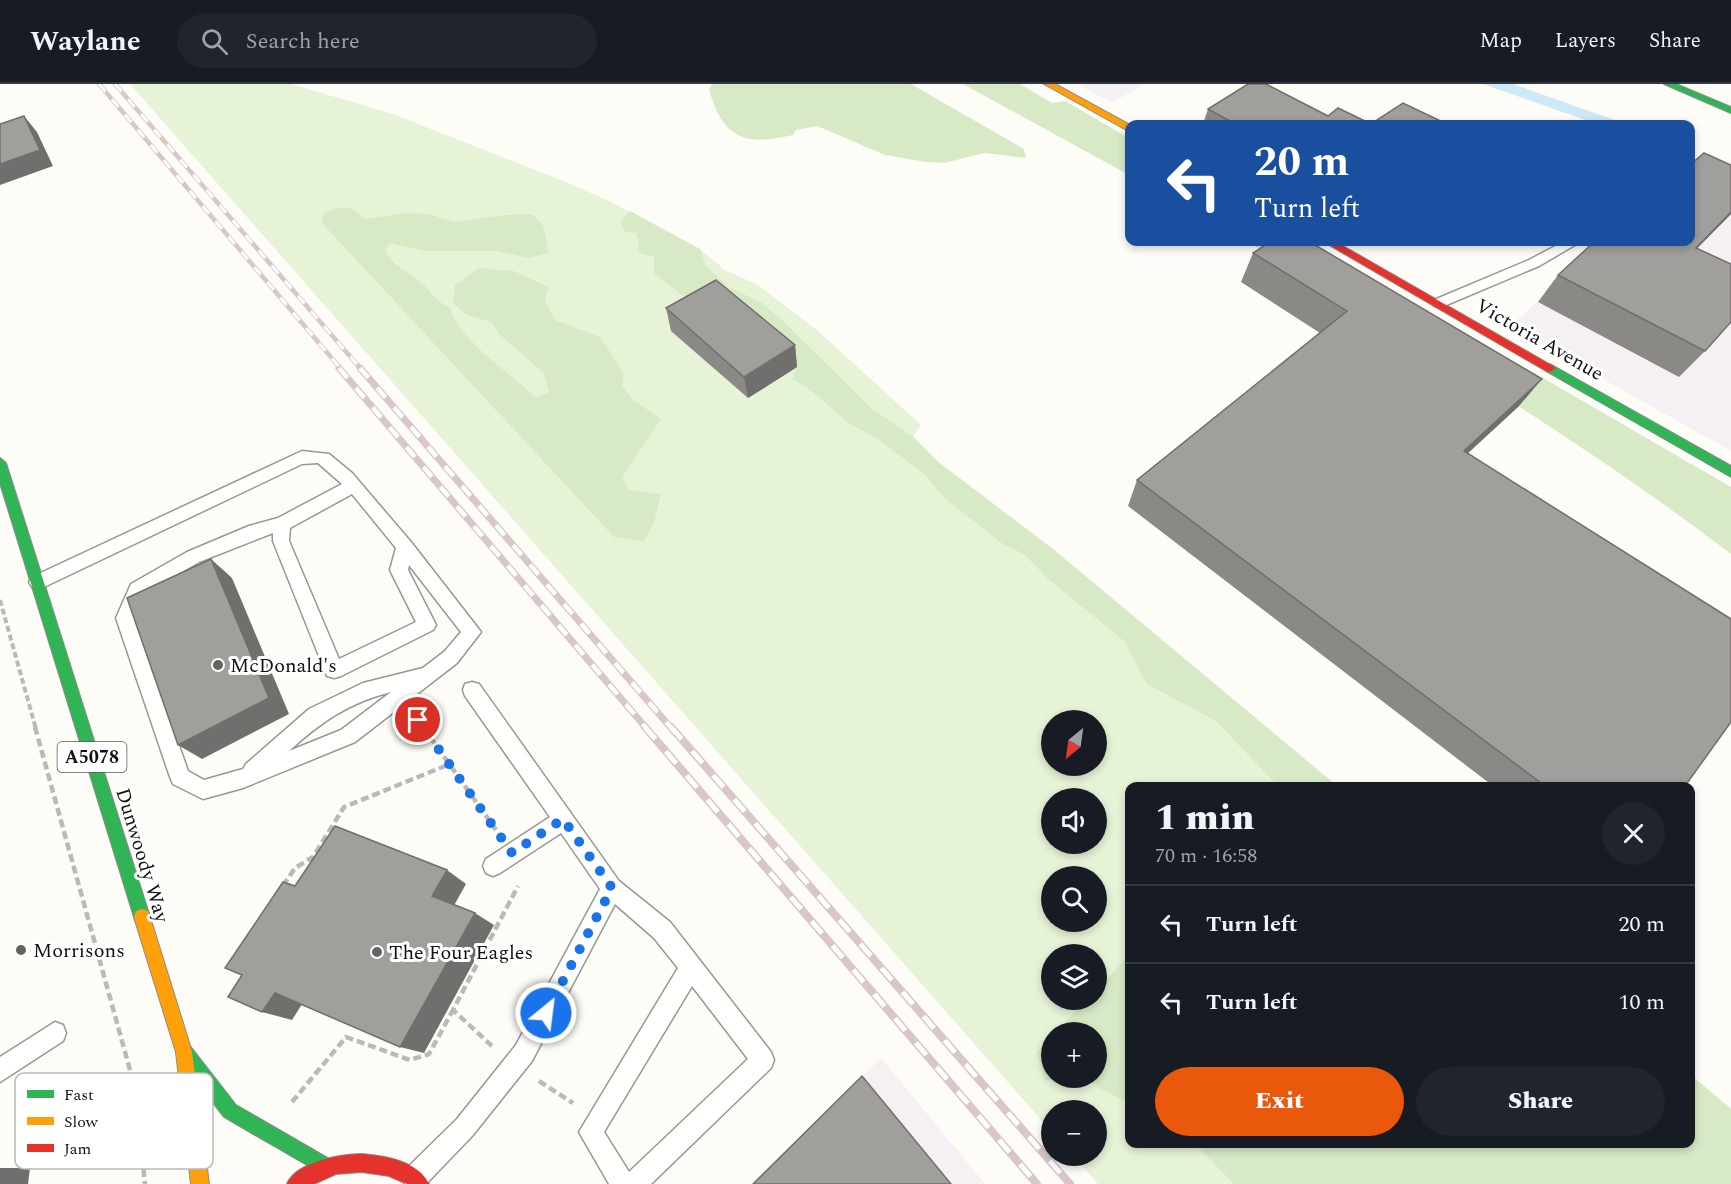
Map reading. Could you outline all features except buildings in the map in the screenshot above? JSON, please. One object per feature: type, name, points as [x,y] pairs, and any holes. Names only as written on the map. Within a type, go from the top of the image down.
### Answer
[{"type":"main road","points":[[1048,84],[1125,126]]},
{"type":"main road","points":[[1668,84],[1731,110]]},
{"type":"main road","name":"Victoria Avenue","points":[[1336,246],[1731,472]]},
{"type":"main road","name":"Dunwoody Way","points":[[0,463],[184,1052],[187,1073]]},
{"type":"main road","name":"Dunwoody Way","points":[[184,1052],[200,1073]]},
{"type":"main road","name":"Dunwoody Way","points":[[213,1089],[230,1111],[327,1167]]},
{"type":"main road","points":[[296,1184],[327,1167],[378,1163],[417,1181]]},
{"type":"main road","name":"Dunwoody Way","points":[[198,1169],[200,1184]]},
{"type":"lane","points":[[1439,303],[1534,263],[1566,246]]},
{"type":"lane","points":[[38,582],[299,458],[310,456],[325,459],[352,486],[405,547],[471,632],[451,657],[348,736],[243,779],[203,789],[180,777],[125,618],[137,589],[193,557],[255,531],[282,524],[352,486]]},
{"type":"lane","points":[[282,524],[281,541],[334,670],[427,625],[399,570],[405,547]]},
{"type":"lane","points":[[243,779],[316,715],[363,691],[430,674]]},
{"type":"lane","points":[[472,690],[612,888],[662,930],[763,1060],[634,1184]]},
{"type":"lane","points":[[493,866],[563,819]]},
{"type":"lane","points":[[417,1181],[465,1127],[524,1053],[612,888]]},
{"type":"lane","points":[[623,1184],[591,1132],[691,968]]},
{"type":"lane","points":[[0,1071],[55,1033]]},
{"type":"path","points":[[0,600],[2,614],[131,1073]]},
{"type":"path","points":[[265,1132],[316,1075],[346,1036],[410,1060],[429,1054],[525,873],[418,720]]},
{"type":"path","points":[[282,888],[295,868],[313,857],[344,807],[450,764]]},
{"type":"path","points":[[453,1010],[514,1066],[599,1120]]},
{"type":"path","points":[[143,1169],[145,1184]]},
{"type":"shaded area","points":[[1077,84],[1144,84],[1112,103]]},
{"type":"shaded area","points":[[1695,158],[1731,172],[1731,451],[1510,327],[1597,246],[1695,246]]},
{"type":"shaded area","points":[[881,1058],[985,1184],[753,1184]]},
{"type":"green space","points":[[130,84],[291,84],[393,114],[568,183],[609,201],[700,249],[725,270],[758,285],[818,331],[921,425],[913,436],[939,462],[1053,549],[1332,782],[1125,782],[1125,1148],[1695,1148],[1695,1078],[1731,1109],[1731,1184],[1098,1184],[1082,1166],[1107,1166],[1107,1100],[1041,1100],[1041,1120]]},
{"type":"green space","points":[[712,84],[911,84],[1024,149],[1026,158],[985,153],[944,163],[926,162],[885,155],[817,126],[796,130],[793,135],[762,140],[749,139],[730,129],[722,120],[709,90]]},
{"type":"green space","points":[[963,84],[1020,84],[1052,103],[1065,101],[1125,136],[1125,173]]},
{"type":"green space","points":[[338,208],[351,208],[366,219],[406,213],[428,214],[455,222],[532,214],[543,225],[549,253],[528,258],[497,251],[426,251],[389,243],[385,251],[394,263],[420,281],[439,301],[450,308],[463,332],[474,344],[536,397],[549,392],[544,373],[501,336],[491,322],[467,315],[453,303],[455,285],[479,268],[514,271],[549,287],[545,301],[555,320],[600,337],[624,373],[622,386],[632,399],[661,419],[622,477],[628,490],[661,494],[654,523],[644,541],[614,537],[321,222],[324,213]]},
{"type":"green space","points":[[630,211],[700,249],[706,266],[729,287],[762,303],[871,408],[912,436],[939,463],[1053,549],[1332,782],[1274,782],[1216,721],[1147,684],[1124,641],[1048,579],[1024,554],[1004,545],[942,496],[926,475],[879,440],[847,422],[809,389],[792,379],[797,367],[686,298],[654,274],[654,257],[638,253],[639,240],[636,233],[625,232],[620,222]]},
{"type":"green space","points":[[1255,246],[1315,246],[1731,487],[1731,554],[1615,470],[1555,430],[1372,315]]},
{"type":"green space","points":[[1125,959],[1125,1101],[1100,1088],[1107,1088],[1107,1022],[1066,1022],[1077,1010],[1107,1010],[1107,979]]},
{"type":"green space","points":[[1041,1048],[1041,1066],[1037,1052]]},
{"type":"green space","points":[[1695,1078],[1731,1109],[1731,1184],[1234,1184],[1199,1148],[1695,1148]]},
{"type":"water","points":[[1483,84],[1513,84],[1615,120],[1586,120]]},
{"type":"railway","points":[[99,84],[341,369]]},
{"type":"railway","points":[[115,84],[361,369]]},
{"type":"railway","points":[[339,368],[647,729]]},
{"type":"railway","points":[[360,368],[672,729]]},
{"type":"railway","points":[[645,727],[1037,1184]]},
{"type":"railway","points":[[671,727],[1070,1184]]},
{"type":"traffic: fast","points":[[1668,84],[1731,110]]},
{"type":"traffic: fast","points":[[1550,368],[1731,472]]},
{"type":"traffic: fast","points":[[0,463],[142,917]]},
{"type":"traffic: fast","points":[[184,1052],[200,1073]]},
{"type":"traffic: fast","points":[[213,1089],[230,1111],[327,1167]]},
{"type":"traffic: slow","points":[[1048,84],[1125,126]]},
{"type":"traffic: slow","points":[[142,917],[184,1052],[187,1073]]},
{"type":"traffic: slow","points":[[198,1169],[200,1184]]},
{"type":"traffic: jam","points":[[1336,246],[1550,368]]},
{"type":"traffic: jam","points":[[296,1184],[325,1168],[348,1163],[389,1167],[402,1171],[420,1184]]},
{"type":"place","name":"McDonald's","points":[[218,665]]},
{"type":"place","name":"Morrisons","points":[[21,950]]},
{"type":"place","name":"The Four Eagles","points":[[377,952]]},
{"type":"route","points":[[418,720],[512,853],[563,819],[612,888],[546,1013]]}]
